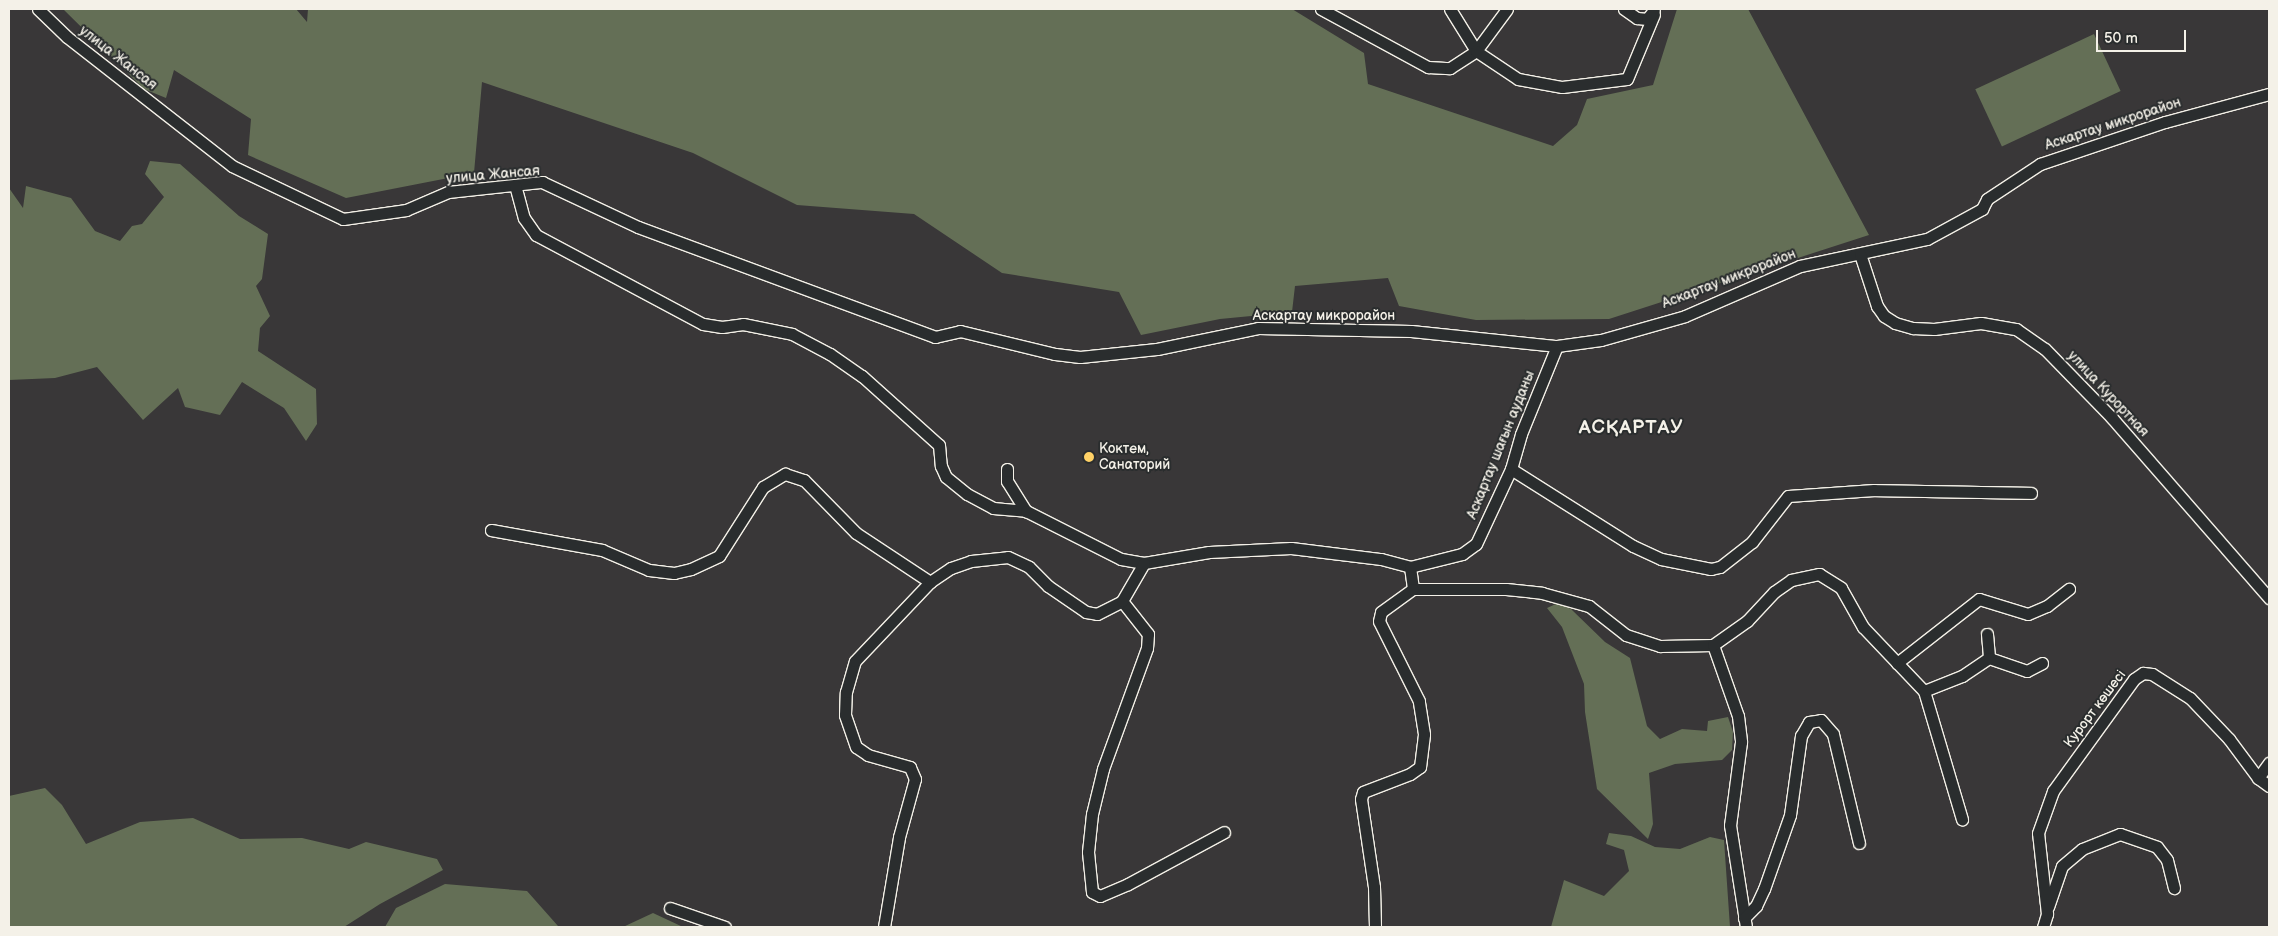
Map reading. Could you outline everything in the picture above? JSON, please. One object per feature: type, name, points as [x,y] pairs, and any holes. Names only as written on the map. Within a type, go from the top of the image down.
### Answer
[{"type":"street","name":"улица Жансая","points":[[38,9],[67,37],[232,166],[342,219],[406,210],[448,192],[542,182],[638,228],[934,336]]},
{"type":"street","points":[[1320,9],[1428,67],[1450,68],[1476,51],[1507,9]]},
{"type":"street","points":[[1450,9],[1476,51],[1518,79],[1562,87],[1627,79],[1654,11]]},
{"type":"street","points":[[1624,9],[1637,18],[1647,19],[1654,11]]},
{"type":"street","name":"Аскартау микрорайон","points":[[934,336],[960,331],[1055,354],[1080,357],[1157,349],[1258,328],[1412,331],[1557,346],[1601,340],[1685,316],[1800,266],[1927,239],[1982,209],[1987,199],[2040,164],[2165,122],[2269,94]]},
{"type":"street","points":[[515,185],[524,218],[536,235],[703,324],[722,326],[743,324],[792,334],[830,354],[862,376],[940,445],[941,466],[946,477],[966,494],[993,508],[1026,511],[1120,559],[1144,563],[1209,552],[1291,548],[1381,559],[1410,567],[1413,589]]},
{"type":"street","name":"улица Курортная","points":[[1860,254],[1877,306],[1884,316],[1913,328],[1981,322],[2016,329],[2045,349],[2112,418],[2269,598]]},
{"type":"street","name":"Аскартау шағын ауданы","points":[[1410,567],[1462,554],[1476,544],[1511,469],[1521,434],[1557,346]]},
{"type":"street","points":[[1007,469],[1007,481],[1026,511]]},
{"type":"street","points":[[1511,469],[1633,546],[1661,559],[1711,569],[1720,566],[1752,542],[1788,496],[1874,490],[2031,492]]},
{"type":"street","points":[[491,530],[602,550],[649,570],[674,573],[698,566],[719,556],[763,487],[785,474],[804,480],[821,494],[856,533],[930,582]]},
{"type":"street","points":[[884,927],[899,837],[916,779],[910,767],[868,755],[856,747],[845,715],[846,692],[855,661],[930,582],[971,561],[1008,557],[1029,567],[1048,586],[1086,612],[1097,614],[1122,601],[1144,563]]},
{"type":"street","points":[[1375,927],[1374,887],[1361,799],[1363,792],[1410,774],[1420,767],[1424,734],[1419,700],[1379,621],[1381,612],[1413,589],[1506,589],[1542,593],[1589,606],[1626,635],[1660,646],[1713,645],[1747,621],[1774,592],[1791,580],[1819,574],[1841,588],[1863,627],[1924,691],[1962,819]]},
{"type":"street","points":[[1897,663],[1979,599],[2028,614],[2047,606],[2069,589]]},
{"type":"street","points":[[1122,601],[1148,634],[1147,648],[1103,769],[1092,814],[1088,852],[1092,892],[1100,896],[1128,884],[1224,832]]},
{"type":"street","points":[[1987,634],[1989,658]]},
{"type":"street","points":[[1713,645],[1738,716],[1741,742],[1730,825],[1745,922]]},
{"type":"street","points":[[1924,691],[1962,676],[1989,658]]},
{"type":"street","points":[[1989,658],[2027,671],[2042,662]]},
{"type":"street","name":"Курорт көшесі","points":[[2043,927],[2047,914],[2038,833],[2053,791],[2134,679],[2144,673],[2152,674],[2190,698],[2229,739],[2258,778],[2269,786]]},
{"type":"street","points":[[1745,922],[1756,906],[1764,889],[1790,815],[1801,736],[1809,722],[1821,720],[1832,734],[1859,843]]},
{"type":"street","points":[[2258,778],[2269,763]]},
{"type":"street","points":[[2047,914],[2062,866],[2082,849],[2120,834],[2157,846],[2167,860],[2174,888]]},
{"type":"street","points":[[670,908],[725,927]]},
{"type":"green space","points":[[63,9],[296,9],[307,22],[308,9],[1292,9],[1364,53],[1368,84],[1553,146],[1577,125],[1587,99],[1653,85],[1677,9],[1748,9],[1869,235],[1609,319],[1476,320],[1399,306],[1388,278],[1295,286],[1292,312],[1220,319],[1141,335],[1119,292],[1002,273],[914,214],[797,205],[693,153],[482,82],[474,173],[346,198],[248,155],[251,119],[174,70],[166,98],[144,89]]},
{"type":"green space","points":[[2094,34],[2121,91],[2002,146],[1975,89]]},
{"type":"green space","points":[[150,161],[180,164],[239,216],[268,234],[262,279],[256,286],[270,316],[260,328],[258,351],[316,389],[317,424],[306,441],[284,408],[242,382],[220,415],[185,407],[178,388],[143,420],[97,367],[55,378],[9,380],[9,188],[23,208],[26,186],[71,198],[95,231],[120,241],[132,226],[142,224],[164,197],[145,174]]},
{"type":"green space","points":[[1558,603],[1571,609],[1605,642],[1630,658],[1647,726],[1660,739],[1682,729],[1707,731],[1708,721],[1728,717],[1733,732],[1732,750],[1722,760],[1675,764],[1649,773],[1653,824],[1648,839],[1597,789],[1585,712],[1584,684],[1562,627],[1547,608]]},
{"type":"green space","points":[[45,788],[62,805],[86,844],[140,822],[193,818],[240,839],[302,838],[349,849],[366,842],[437,859],[443,870],[380,904],[344,927],[9,927],[9,796]]},
{"type":"green space","points":[[1609,833],[1631,836],[1655,847],[1680,849],[1710,837],[1724,840],[1730,927],[1551,927],[1564,880],[1604,896],[1629,871],[1624,850],[1606,844]]},
{"type":"green space","points":[[445,884],[527,891],[558,926],[594,927],[385,927],[396,908]]},
{"type":"green space","points":[[653,913],[683,927],[623,927]]},
{"type":"place","name":"Коктем, Санаторий","points":[[1089,457]]},
{"type":"district","name":"АСҚАРТАУ","points":[[1631,428]]}]
